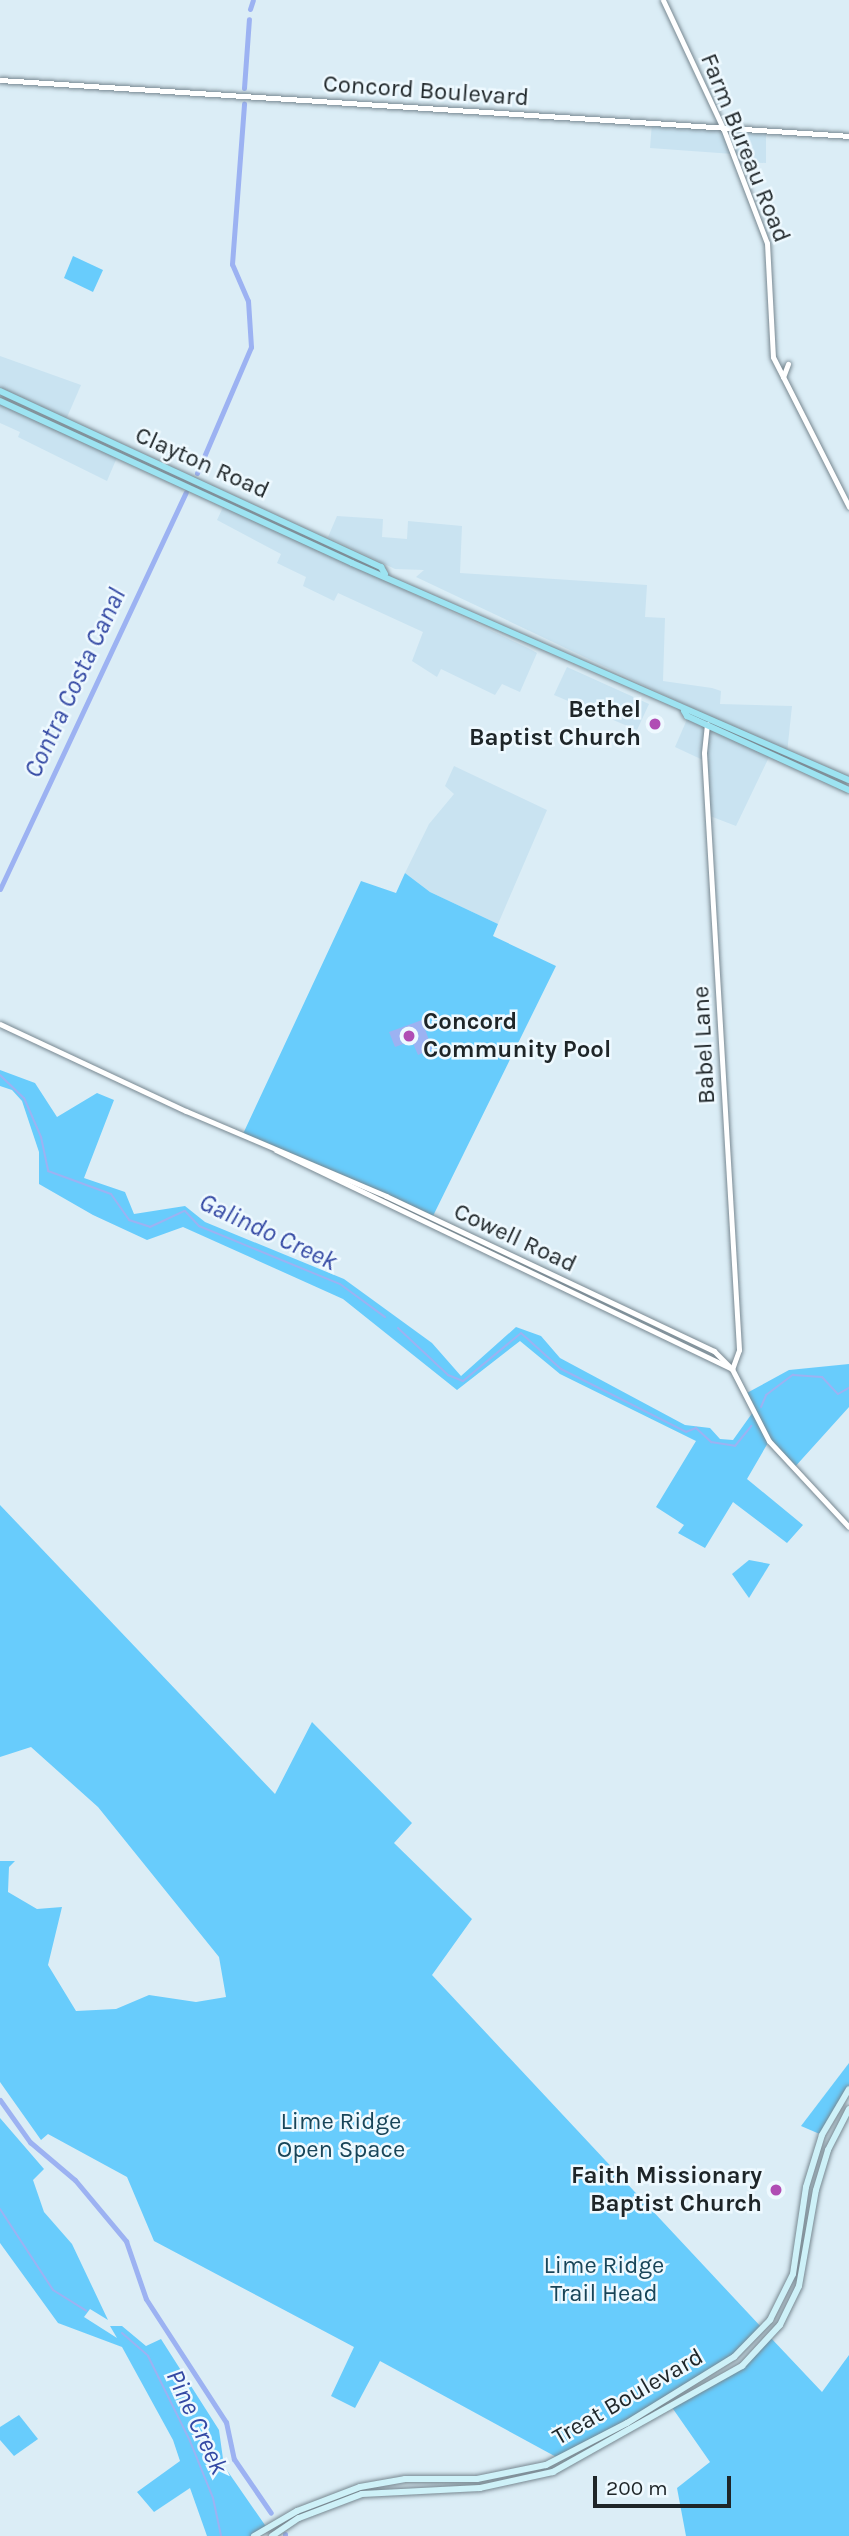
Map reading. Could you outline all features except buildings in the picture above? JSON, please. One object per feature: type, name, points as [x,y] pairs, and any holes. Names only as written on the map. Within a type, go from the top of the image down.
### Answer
[{"type":"main road","name":"Clayton Road","points":[[0,391],[381,567],[385,574]]},
{"type":"main road","name":"Clayton Road","points":[[0,401],[385,574],[849,790]]},
{"type":"main road","name":"Clayton Road","points":[[707,722],[849,780]]},
{"type":"main road","name":"Treat Boulevard","points":[[254,2536],[297,2511],[360,2487],[405,2479],[513,2474],[570,2456],[734,2357],[770,2320],[794,2271],[805,2196],[822,2135],[849,2089]]},
{"type":"main road","name":"Treat Boulevard","points":[[272,2536],[307,2514],[362,2494],[480,2488],[553,2472],[742,2366],[780,2325],[799,2286],[828,2150],[849,2109]]},
{"type":"main road","points":[[794,2271],[811,2234],[806,2225],[805,2196]]},
{"type":"street","name":"Farm Bureau Road","points":[[663,0],[723,128],[769,250],[773,357],[849,507]]},
{"type":"street","name":"Concord Boulevard","points":[[0,80],[849,136]]},
{"type":"street","points":[[783,380],[788,364]]},
{"type":"street","name":"Babel Lane","points":[[707,722],[739,1350],[732,1369]]},
{"type":"street","name":"Cowell Road","points":[[0,1024],[276,1150],[732,1369]]},
{"type":"street","points":[[732,1369],[769,1441],[849,1527]]},
{"type":"shaded area","points":[[652,123],[766,131],[766,163],[736,162],[733,154],[650,148]]},
{"type":"shaded area","points":[[0,356],[81,385],[65,422],[0,391]]},
{"type":"shaded area","points":[[0,401],[118,455],[107,481],[18,437],[20,432],[0,423]]},
{"type":"shaded area","points":[[224,505],[537,653],[520,692],[502,684],[495,695],[441,669],[437,677],[412,661],[423,632],[338,593],[334,601],[303,586],[306,577],[277,563],[281,554],[217,520]]},
{"type":"shaded area","points":[[337,516],[383,519],[382,537],[407,539],[408,521],[462,526],[460,573],[647,585],[645,617],[665,618],[663,681],[721,691],[720,704],[792,706],[787,753],[416,577],[424,570],[395,569],[328,537]]},
{"type":"shaded area","points":[[567,667],[649,704],[637,730],[554,695]]},
{"type":"shaded area","points":[[688,717],[770,755],[736,826],[710,816],[705,761],[675,747]]},
{"type":"shaded area","points":[[454,766],[547,810],[498,924],[430,892],[405,873],[429,824],[454,794],[445,786]]},
{"type":"shaded area","name":"Concord Community Pool","points":[[422,1020],[432,1049],[418,1055],[412,1041],[395,1047],[389,1032]]},
{"type":"green space","points":[[73,256],[103,270],[93,292],[64,278]]},
{"type":"green space","points":[[405,873],[430,892],[498,924],[493,936],[556,966],[432,1218],[242,1136],[361,881],[396,893]]},
{"type":"green space","points":[[0,1070],[35,1083],[57,1117],[97,1093],[114,1100],[84,1178],[125,1192],[134,1214],[185,1206],[205,1222],[344,1279],[432,1343],[461,1376],[516,1327],[541,1336],[560,1358],[685,1425],[710,1428],[720,1439],[733,1440],[753,1412],[745,1394],[789,1370],[849,1364],[849,1407],[793,1469],[769,1441],[747,1479],[803,1525],[787,1543],[733,1502],[705,1548],[678,1533],[684,1525],[656,1507],[696,1441],[560,1374],[520,1341],[457,1390],[343,1299],[183,1227],[147,1240],[93,1215],[39,1184],[39,1152],[22,1101],[12,1090],[0,1086]]},
{"type":"green space","name":"Lime Ridge Open Space","points":[[0,1505],[275,1794],[312,1722],[412,1823],[394,1843],[472,1919],[432,1975],[763,2329],[734,2357],[560,2459],[380,2361],[355,2408],[331,2396],[354,2347],[154,2241],[127,2177],[48,2134],[41,2140],[0,2082],[0,1861],[15,1861],[9,1867],[8,1892],[37,1909],[62,1907],[48,1965],[76,2011],[116,2009],[149,1995],[196,2002],[226,1997],[219,1957],[98,1807],[31,1747],[0,1757]]},
{"type":"green space","points":[[749,1560],[770,1564],[749,1598],[732,1574]]},
{"type":"green space","points":[[849,2063],[849,2089],[822,2135],[801,2126]]},
{"type":"green space","points":[[0,2118],[44,2169],[33,2180],[44,2212],[72,2244],[108,2320],[90,2309],[84,2317],[117,2338],[110,2326],[122,2326],[146,2346],[161,2339],[219,2430],[224,2466],[267,2528],[254,2536],[207,2536],[190,2488],[154,2512],[137,2492],[180,2461],[173,2440],[122,2347],[58,2323],[0,2243]]},
{"type":"green space","points":[[770,2337],[822,2392],[849,2355],[849,2536],[686,2536],[677,2488],[710,2462],[671,2406],[742,2366]]},
{"type":"green space","points":[[19,2415],[38,2439],[14,2456],[0,2440],[0,2427]]},
{"type":"waterway","name":"Contra Costa Canal","points":[[250,9],[253,0]]},
{"type":"waterway","name":"Contra Costa Canal","points":[[244,88],[249,19]]},
{"type":"waterway","name":"Contra Costa Canal","points":[[197,473],[251,347],[248,301],[232,264],[244,103]]},
{"type":"waterway","name":"Contra Costa Canal","points":[[0,889],[186,492]]},
{"type":"waterway","name":"Galindo Creek","points":[[0,1075],[24,1098],[41,1137],[48,1171],[111,1194],[129,1220],[150,1227],[185,1211],[199,1226],[340,1284],[385,1317]]},
{"type":"waterway","name":"Galindo Creek","points":[[398,1328],[448,1375],[463,1381],[521,1333],[561,1369],[686,1432],[696,1428],[711,1442],[735,1446],[751,1426]]},
{"type":"waterway","name":"Galindo Creek","points":[[761,1407],[766,1395],[793,1375],[822,1377],[838,1394],[849,1388]]},
{"type":"waterway","name":"Contra Costa Canal","points":[[0,2100],[30,2142],[75,2180],[126,2241],[146,2299],[226,2422],[234,2459],[271,2513]]},
{"type":"waterway","name":"Pine Creek","points":[[0,2209],[53,2290],[86,2311]]},
{"type":"waterway","name":"Pine Creek","points":[[122,2333],[148,2356],[190,2441],[213,2498],[221,2536]]},
{"type":"place","name":"Bethel Baptist Church","points":[[655,724]]},
{"type":"place","name":"Concord Community Pool","points":[[409,1036]]},
{"type":"place","name":"Faith Missionary Baptist Church","points":[[776,2190]]},
{"type":"park label","name":"Lime Ridge Trail Head","points":[[604,2280]]}]
